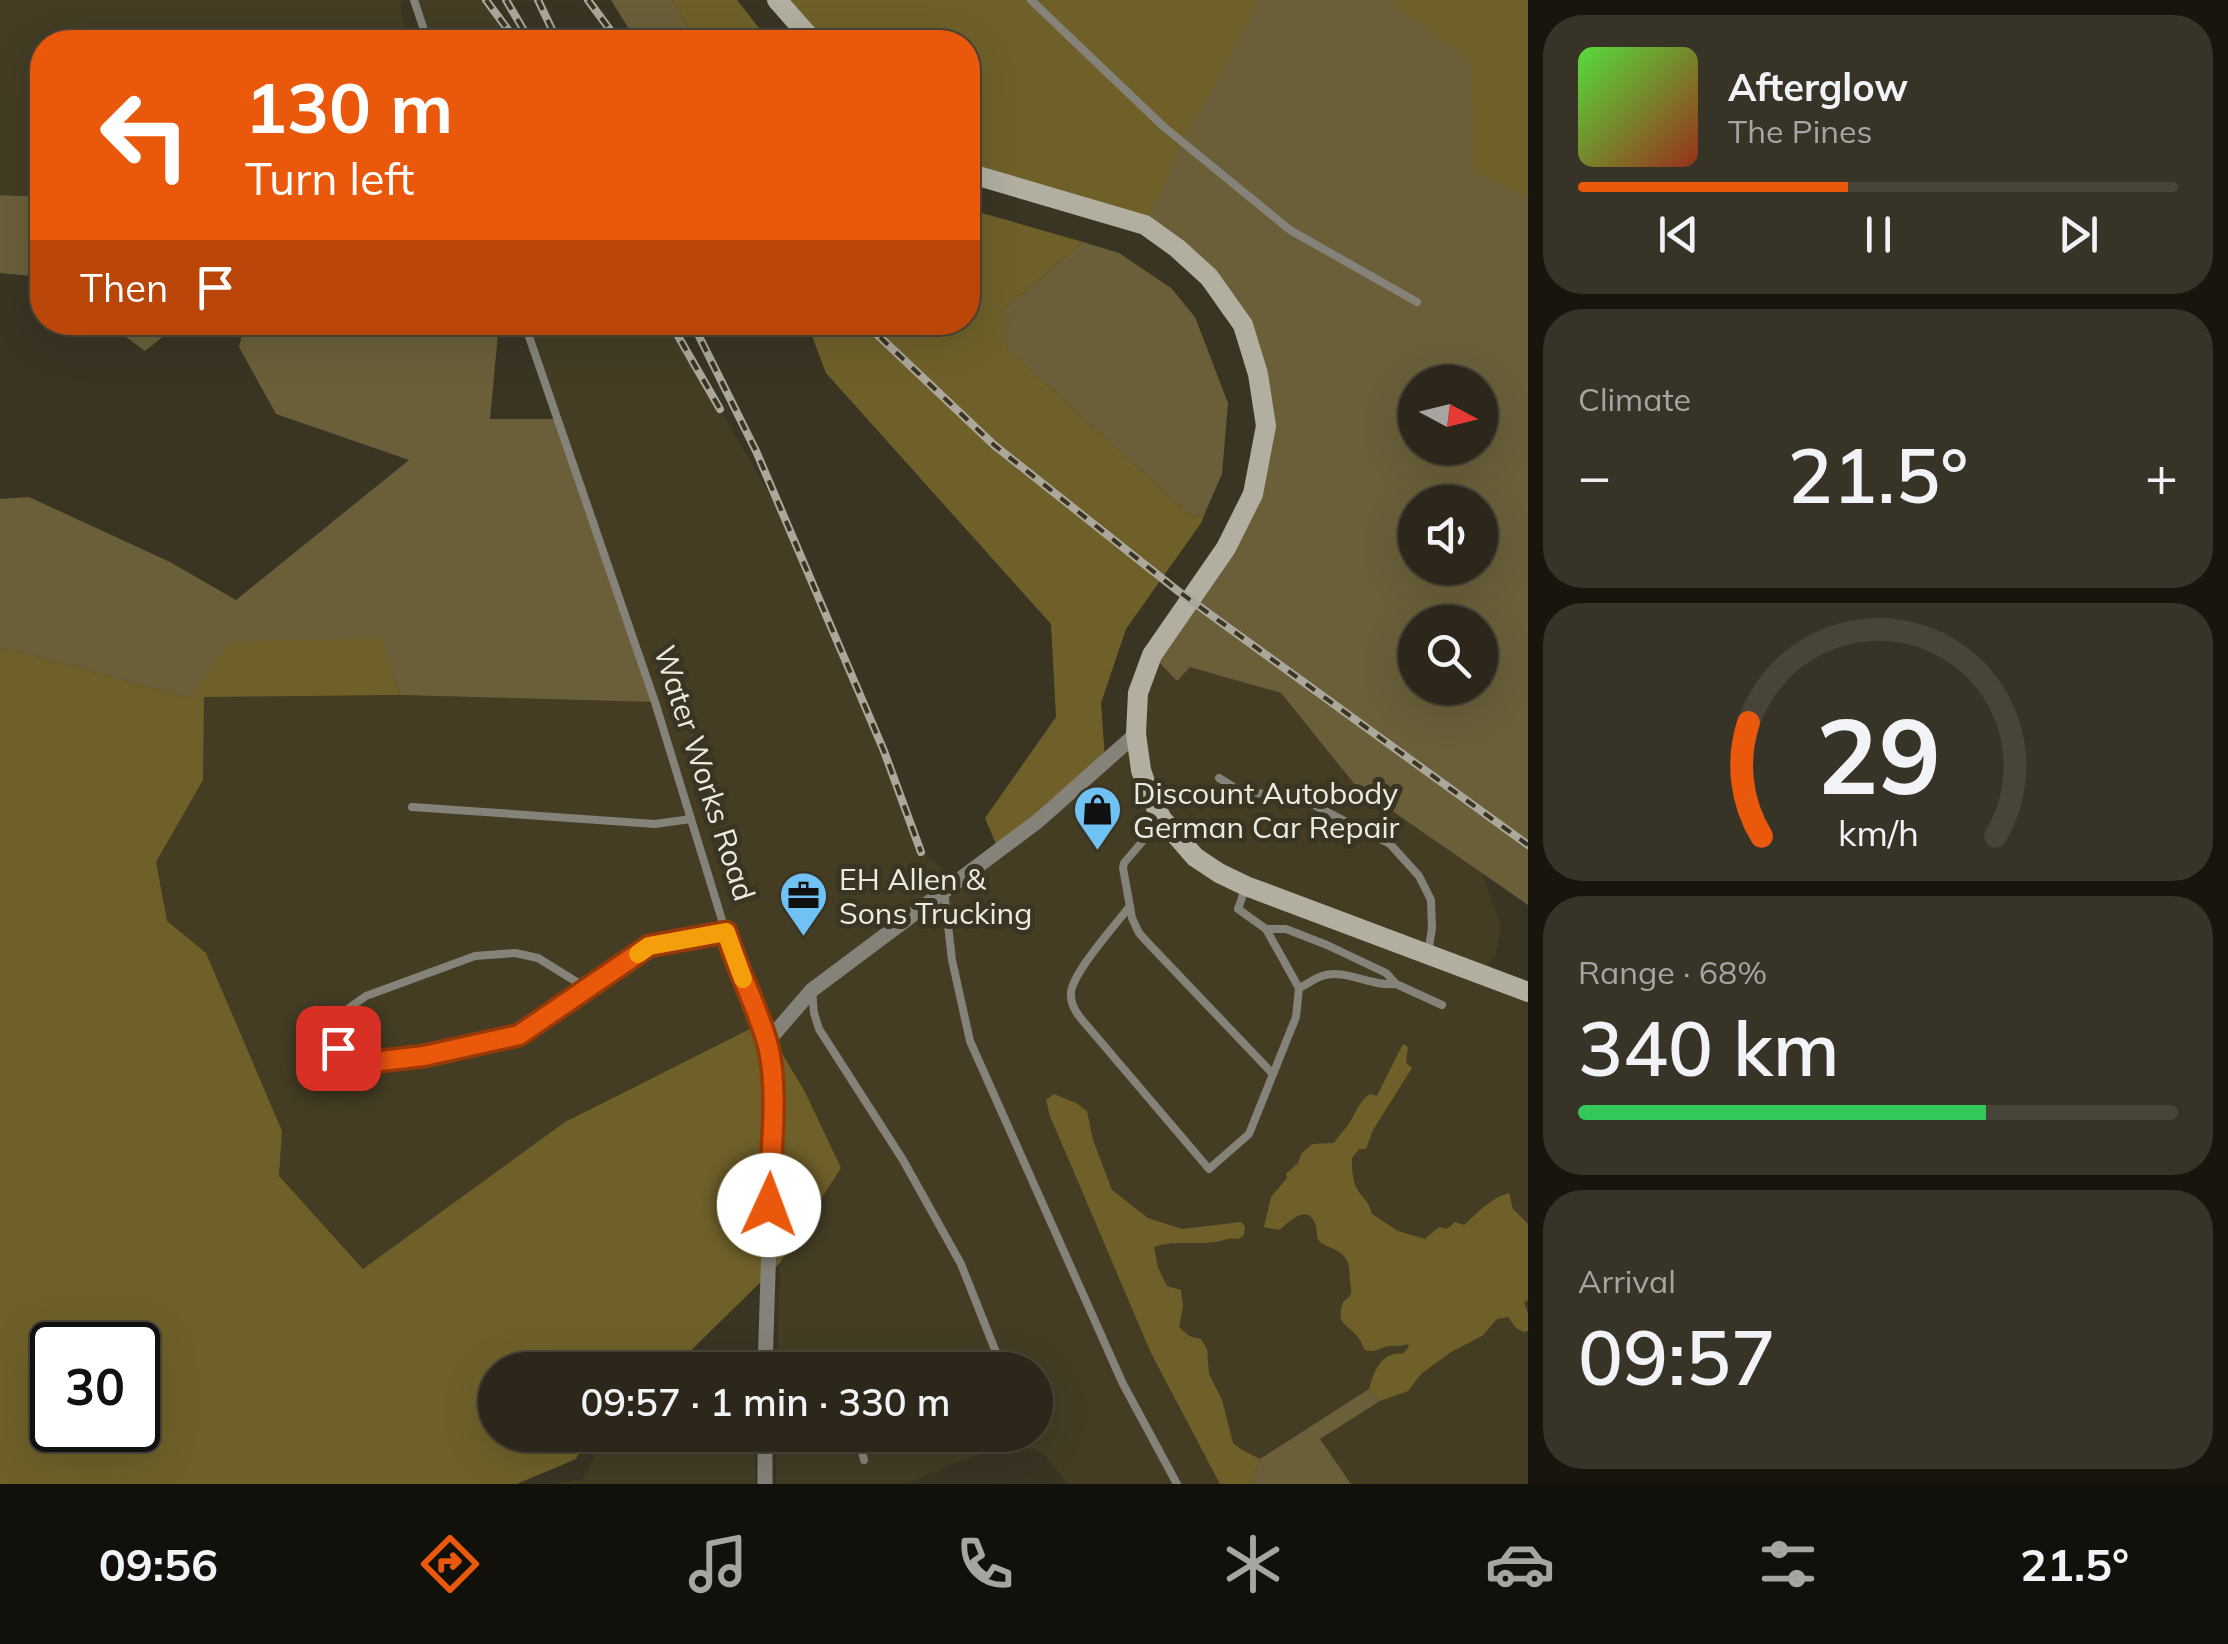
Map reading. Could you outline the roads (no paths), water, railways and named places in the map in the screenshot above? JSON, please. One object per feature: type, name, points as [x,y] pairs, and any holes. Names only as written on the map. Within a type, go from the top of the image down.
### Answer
[{"type":"main road","points":[[778,0],[804,30]]},
{"type":"main road","points":[[980,176],[1144,224],[1209,277],[1243,325],[1253,357],[1266,426],[1253,494],[1226,548],[1152,655],[1138,693],[1136,734],[1142,770],[1162,819],[1195,857],[1246,886],[1528,992]]},
{"type":"street","points":[[767,1042],[812,990],[1038,821],[1136,734]]},
{"type":"street","name":"Water Works Road","points":[[766,1352],[773,1114],[767,1042]]},
{"type":"street","points":[[764,1452],[764,1484]]},
{"type":"lane","points":[[414,0],[424,30]]},
{"type":"lane","points":[[1031,0],[1164,127],[1290,230],[1417,302]]},
{"type":"lane","name":"Water Works Road","points":[[532,335],[655,702],[726,932],[767,1042]]},
{"type":"lane","points":[[1219,778],[1235,788],[1255,793],[1298,797],[1390,844],[1419,876],[1431,900],[1428,954]]},
{"type":"lane","points":[[412,807],[654,824],[691,819]]},
{"type":"lane","points":[[1162,819],[1122,868],[1132,918],[1140,933],[1272,1074]]},
{"type":"lane","points":[[1130,906],[1078,973],[1071,991],[1072,1004],[1209,1169],[1249,1134],[1296,1018],[1300,988],[1266,930],[1238,909],[1246,886]]},
{"type":"lane","points":[[944,891],[952,960],[970,1041],[1124,1384],[1176,1484]]},
{"type":"lane","points":[[1266,930],[1286,929],[1327,945],[1442,1005]]},
{"type":"lane","points":[[588,989],[538,958],[515,953],[475,956],[366,996],[338,1022],[338,1048],[344,1060],[355,1064],[424,1056],[519,1035],[588,989],[649,946],[726,932]]},
{"type":"lane","points":[[1300,988],[1324,975],[1341,974],[1382,986],[1396,984]]},
{"type":"lane","points":[[812,990],[820,1029],[903,1160],[961,1264],[996,1352]]},
{"type":"lane","points":[[862,1452],[864,1460]]},
{"type":"railway","points":[[486,0],[508,30]]},
{"type":"railway","points":[[506,0],[524,30]]},
{"type":"railway","points":[[538,0],[552,30]]},
{"type":"railway","points":[[588,0],[610,30]]},
{"type":"railway","points":[[677,335],[720,409]]},
{"type":"railway","points":[[698,335],[756,451],[884,751],[921,852]]},
{"type":"railway","points":[[878,335],[994,445],[1178,591],[1528,845]]},
{"type":"place","name":"Discount Autobody German Car Repair","points":[[1098,852]]},
{"type":"place","name":"EH Allen & Sons Trucking","points":[[804,938]]}]
